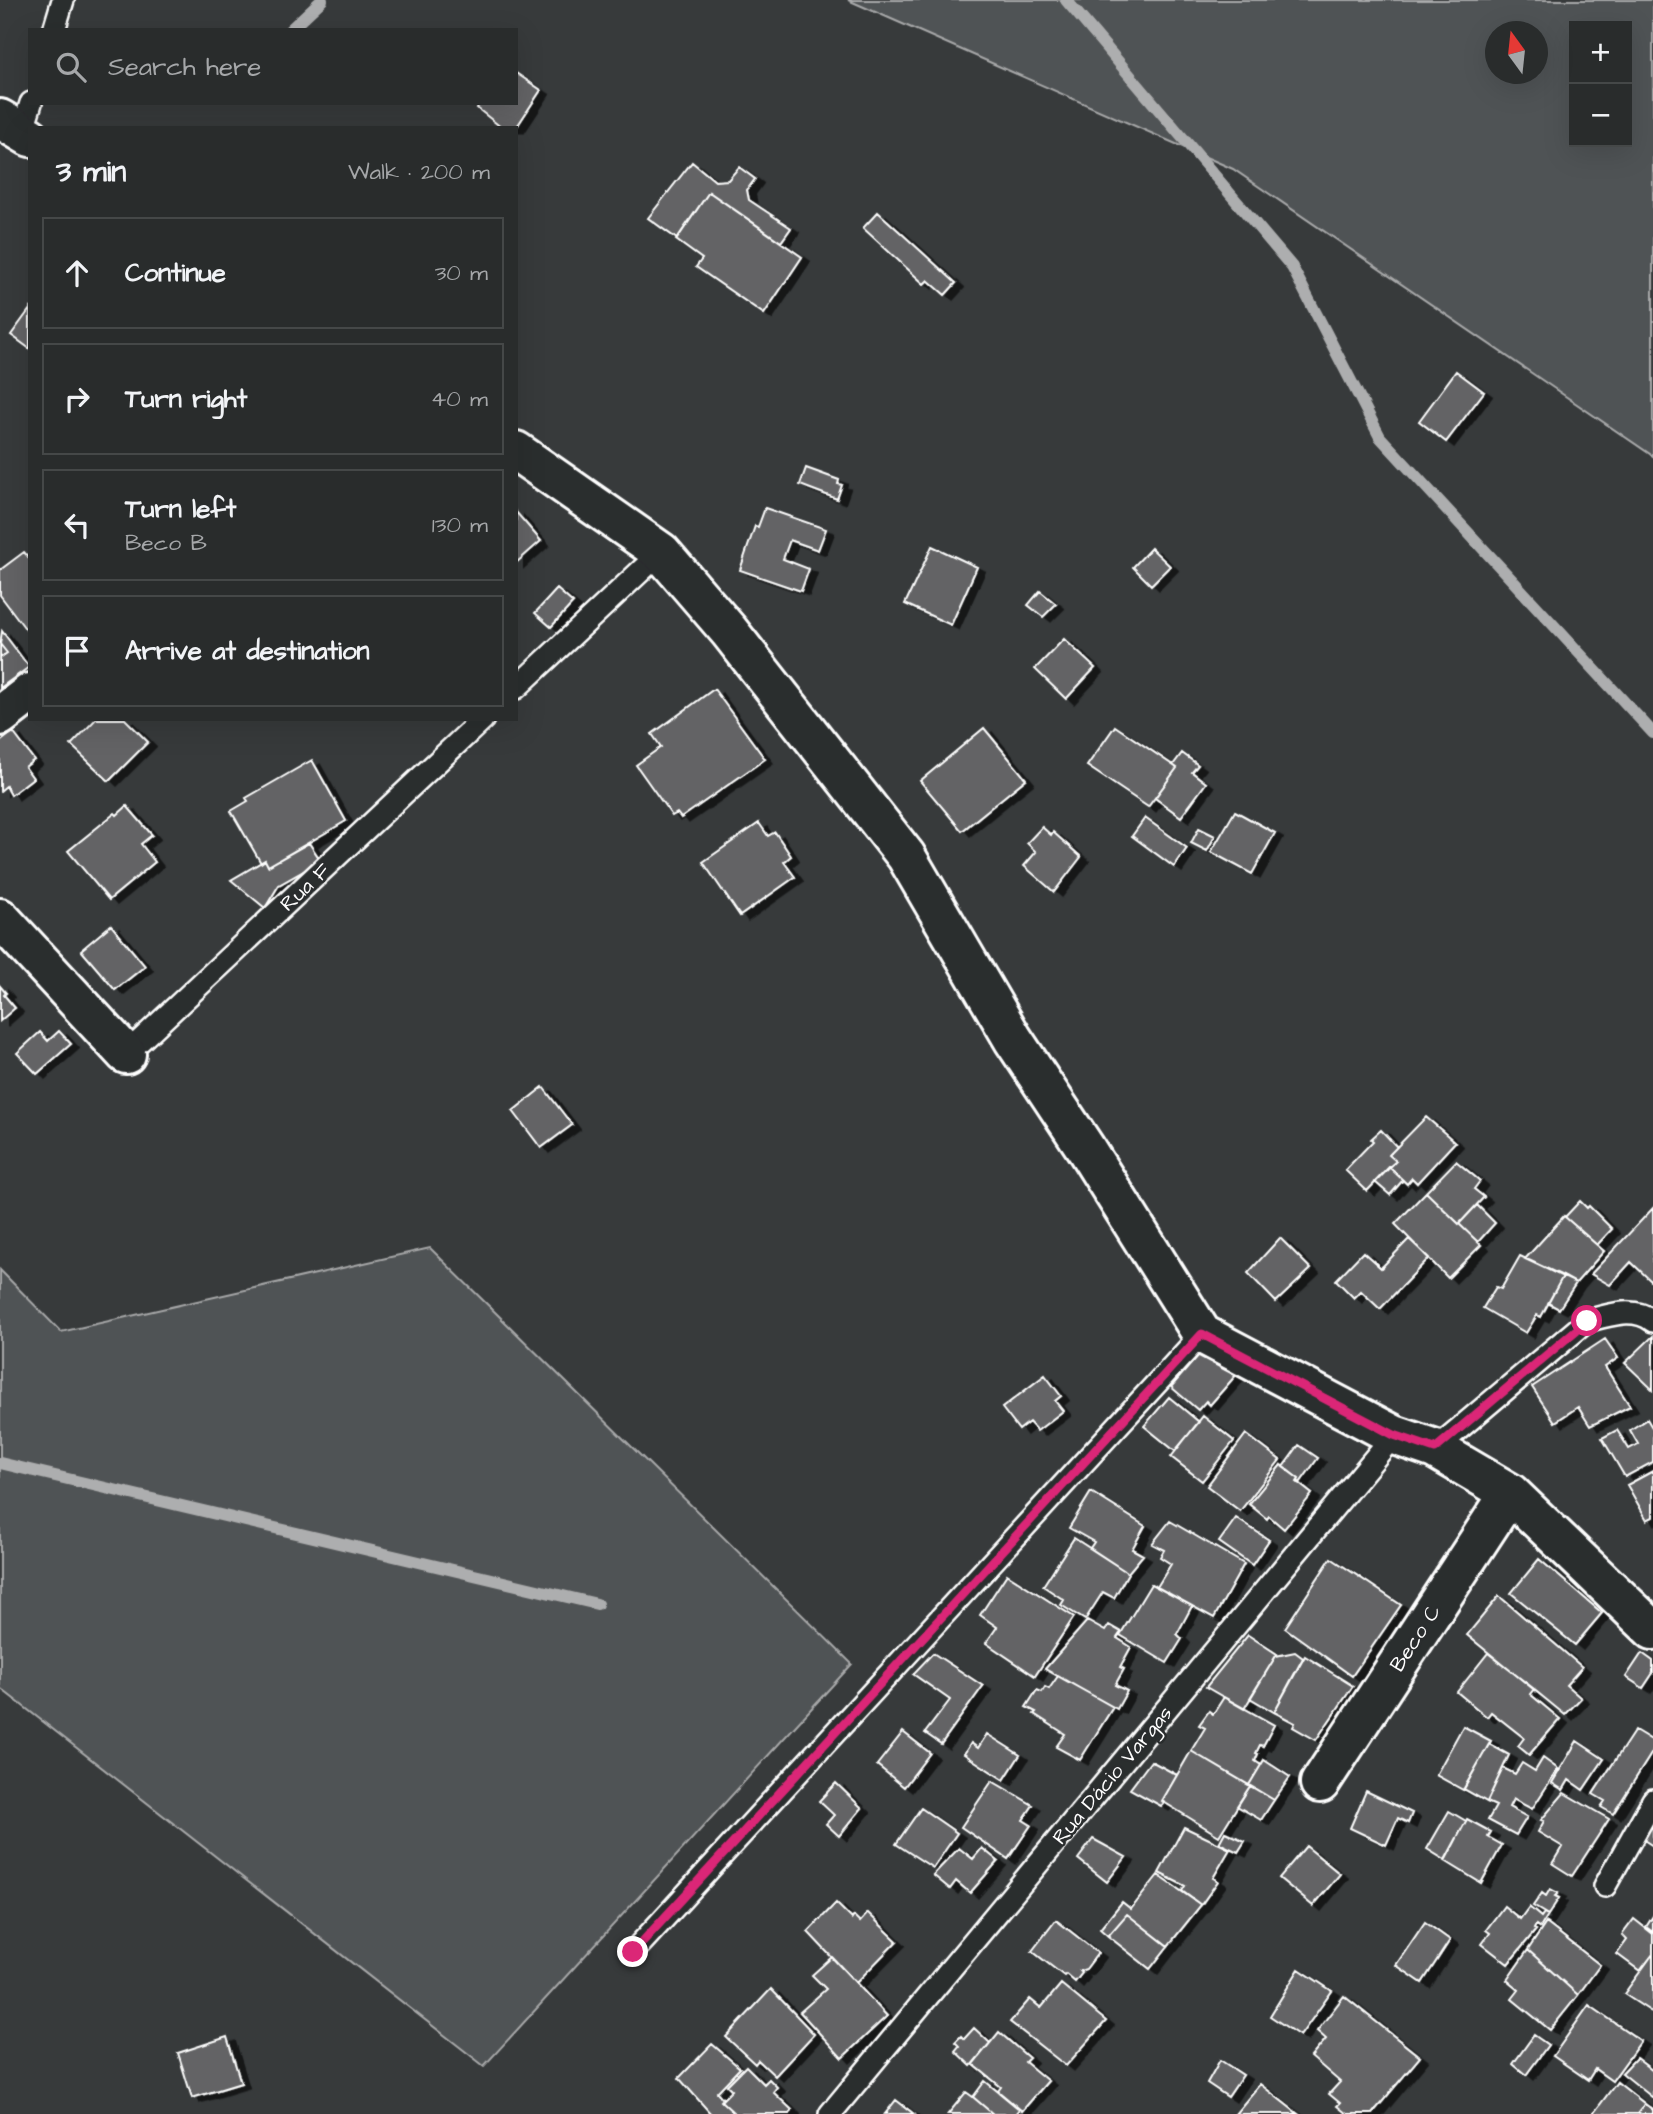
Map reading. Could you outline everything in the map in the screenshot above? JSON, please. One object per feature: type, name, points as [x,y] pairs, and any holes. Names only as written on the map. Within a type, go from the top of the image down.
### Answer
[{"type":"street","points":[[518,452],[661,552],[729,631],[905,856],[1013,1039],[1086,1149],[1202,1334],[1394,1435],[1435,1449],[1510,1493],[1653,1630]]},
{"type":"street","points":[[0,716],[28,695]]},
{"type":"street","points":[[0,918],[126,1054]]},
{"type":"street","name":"Beco C","points":[[1320,1783],[1510,1493]]},
{"type":"lane","points":[[55,28],[63,0]]},
{"type":"lane","points":[[518,686],[661,552]]},
{"type":"lane","name":"Rua F","points":[[126,1054],[481,721]]},
{"type":"lane","points":[[1435,1449],[1587,1321],[1618,1312],[1645,1314],[1653,1321]]},
{"type":"lane","points":[[633,1952],[1202,1334]]},
{"type":"lane","name":"Rua Dácio Vargas","points":[[830,2114],[1394,1435]]},
{"type":"lane","points":[[1605,1886],[1653,1800]]},
{"type":"shaded area","points":[[848,0],[1653,0],[1653,456],[1233,169]]},
{"type":"shaded area","points":[[430,1248],[852,1664],[484,2066],[0,1688],[0,1270],[61,1332]]},
{"type":"building","points":[[518,74],[541,90],[517,126],[500,126],[477,108],[479,105],[518,105]]},
{"type":"building","points":[[692,162],[715,181],[728,180],[739,167],[755,179],[747,190],[749,200],[791,228],[781,242],[709,192],[677,239],[648,218]]},
{"type":"building","points":[[709,192],[802,257],[764,314],[696,267],[702,259],[676,240]]},
{"type":"building","points":[[878,212],[956,283],[945,295],[928,280],[924,284],[863,228]]},
{"type":"building","points":[[28,312],[28,348],[11,335]]},
{"type":"building","points":[[1456,371],[1484,392],[1446,442],[1419,421]]},
{"type":"building","points":[[806,468],[839,480],[838,484],[842,485],[837,499],[800,485]]},
{"type":"building","points":[[765,508],[826,529],[818,550],[790,540],[783,559],[809,569],[801,591],[740,570],[755,526],[758,527]]},
{"type":"building","points":[[518,514],[541,541],[518,561]]},
{"type":"building","points":[[932,546],[977,567],[951,625],[905,604]]},
{"type":"building","points":[[1151,548],[1170,566],[1151,585],[1133,567]]},
{"type":"building","points":[[24,552],[28,557],[28,632],[0,595],[0,570]]},
{"type":"building","points":[[557,589],[573,603],[551,627],[535,613]]},
{"type":"building","points":[[1040,591],[1056,604],[1043,617],[1028,605]]},
{"type":"building","points":[[2,631],[28,668],[0,688],[0,658],[7,653],[0,644]]},
{"type":"building","points":[[1064,639],[1095,668],[1066,699],[1035,669]]},
{"type":"building","points":[[0,644],[7,653],[0,658]]},
{"type":"building","points":[[714,689],[765,759],[681,818],[677,813],[672,816],[636,765],[661,747],[652,734]]},
{"type":"building","points":[[94,721],[127,721],[148,742],[109,781],[71,745]]},
{"type":"building","points":[[1115,726],[1177,768],[1148,807],[1087,766]]},
{"type":"building","points":[[984,728],[1026,779],[962,831],[920,781]]},
{"type":"building","points":[[13,732],[34,760],[25,767],[33,778],[11,795],[6,786],[0,791],[0,742]]},
{"type":"building","points":[[1182,753],[1198,765],[1192,772],[1206,783],[1181,817],[1155,798],[1177,768],[1173,765]]},
{"type":"building","points":[[312,760],[346,821],[268,866],[265,860],[261,863],[231,811],[248,801],[246,798]]},
{"type":"building","points":[[127,806],[152,835],[141,844],[155,862],[109,900],[68,851]]},
{"type":"building","points":[[1235,811],[1275,833],[1252,874],[1211,852]]},
{"type":"building","points":[[1145,818],[1187,848],[1174,867],[1132,836]]},
{"type":"building","points":[[759,823],[768,836],[775,832],[791,856],[784,862],[795,877],[740,916],[703,862]]},
{"type":"building","points":[[1042,827],[1051,835],[1053,832],[1081,857],[1054,892],[1024,866],[1036,852],[1027,843]]},
{"type":"building","points":[[1199,828],[1215,836],[1207,851],[1191,843]]},
{"type":"building","points":[[309,843],[321,861],[279,885],[265,908],[231,880],[265,860],[268,866]]},
{"type":"building","points":[[111,925],[145,966],[115,990],[81,950]]},
{"type":"building","points":[[0,986],[15,1008],[0,1021]]},
{"type":"building","points":[[59,1031],[71,1044],[37,1074],[17,1053],[40,1032],[48,1041]]},
{"type":"building","points":[[543,1087],[572,1125],[541,1148],[513,1111]]},
{"type":"building","points":[[1426,1117],[1455,1142],[1417,1183],[1412,1178],[1407,1184],[1389,1167],[1396,1161],[1389,1155]]},
{"type":"building","points":[[1381,1130],[1397,1147],[1389,1155],[1396,1161],[1367,1191],[1345,1170]]},
{"type":"building","points":[[1456,1161],[1480,1181],[1474,1189],[1484,1197],[1459,1224],[1426,1192]]},
{"type":"building","points":[[1389,1167],[1403,1180],[1390,1195],[1375,1182]]},
{"type":"building","points":[[1426,1192],[1481,1245],[1448,1278],[1395,1224]]},
{"type":"building","points":[[1580,1201],[1587,1208],[1589,1206],[1612,1229],[1597,1245],[1565,1217]]},
{"type":"building","points":[[1477,1205],[1495,1223],[1478,1242],[1459,1224]]},
{"type":"building","points":[[1653,1208],[1653,1283],[1631,1262],[1610,1285],[1591,1274]]},
{"type":"building","points":[[1564,1216],[1604,1251],[1576,1283],[1525,1259]]},
{"type":"building","points":[[1280,1238],[1311,1269],[1276,1302],[1248,1273]]},
{"type":"building","points":[[1409,1239],[1429,1258],[1380,1309],[1361,1291],[1354,1298],[1336,1280],[1363,1252],[1381,1268]]},
{"type":"building","points":[[1520,1256],[1563,1276],[1541,1317],[1537,1315],[1526,1333],[1483,1308],[1496,1287],[1501,1289]]},
{"type":"building","points":[[1563,1276],[1576,1283],[1559,1309],[1548,1303]]},
{"type":"building","points":[[1653,1336],[1653,1390],[1625,1363]]},
{"type":"building","points":[[1605,1339],[1618,1358],[1605,1367],[1630,1406],[1590,1426],[1578,1407],[1555,1422],[1532,1387]]},
{"type":"building","points":[[1205,1348],[1236,1375],[1210,1405],[1206,1401],[1198,1410],[1171,1387]]},
{"type":"building","points":[[1045,1375],[1061,1396],[1055,1401],[1063,1411],[1037,1431],[1029,1422],[1019,1430],[1002,1408]]},
{"type":"building","points":[[1169,1397],[1199,1422],[1175,1451],[1144,1426]]},
{"type":"building","points":[[1203,1416],[1234,1441],[1202,1481],[1171,1457]]},
{"type":"building","points":[[1647,1419],[1653,1429],[1653,1462],[1625,1477],[1602,1438],[1617,1430],[1629,1449],[1638,1444],[1630,1430]]},
{"type":"building","points":[[1246,1434],[1280,1460],[1240,1511],[1207,1486]]},
{"type":"building","points":[[1299,1445],[1318,1458],[1300,1483],[1299,1479],[1283,1467]]},
{"type":"building","points":[[1281,1465],[1312,1494],[1284,1529],[1249,1504]]},
{"type":"building","points":[[1653,1471],[1653,1517],[1647,1520],[1627,1485]]},
{"type":"building","points":[[1091,1492],[1145,1526],[1132,1549],[1143,1555],[1128,1573],[1090,1548],[1094,1542],[1069,1528]]},
{"type":"building","points":[[1236,1518],[1269,1540],[1252,1565],[1219,1542]]},
{"type":"building","points":[[1170,1521],[1244,1564],[1214,1618],[1157,1587],[1171,1564],[1160,1557],[1164,1550],[1152,1544]]},
{"type":"building","points":[[1074,1538],[1128,1573],[1114,1598],[1103,1592],[1085,1620],[1061,1605],[1064,1600],[1043,1586]]},
{"type":"building","points":[[1331,1558],[1401,1605],[1352,1676],[1285,1628]]},
{"type":"building","points":[[1539,1559],[1602,1613],[1575,1645],[1511,1593]]},
{"type":"building","points":[[1007,1574],[1074,1617],[1035,1676],[986,1643],[997,1627],[980,1615]]},
{"type":"building","points":[[1151,1584],[1192,1606],[1177,1634],[1182,1639],[1167,1663],[1120,1635]]},
{"type":"building","points":[[1499,1596],[1582,1667],[1566,1685],[1581,1698],[1565,1715],[1467,1635]]},
{"type":"building","points":[[1087,1621],[1105,1631],[1109,1625],[1121,1632],[1117,1638],[1131,1647],[1120,1667],[1124,1669],[1115,1685],[1127,1691],[1117,1709],[1045,1669]]},
{"type":"building","points":[[1248,1635],[1277,1654],[1244,1709],[1206,1687]]},
{"type":"building","points":[[1295,1652],[1303,1658],[1274,1712],[1250,1698],[1276,1656]]},
{"type":"building","points":[[933,1653],[983,1686],[941,1744],[925,1733],[950,1700],[913,1674]]},
{"type":"building","points":[[1488,1653],[1534,1689],[1530,1694],[1560,1719],[1529,1755],[1518,1746],[1524,1738],[1491,1712],[1487,1717],[1457,1692]]},
{"type":"building","points":[[1642,1653],[1653,1661],[1653,1673],[1643,1688],[1626,1677]]},
{"type":"building","points":[[1305,1656],[1353,1686],[1316,1740],[1293,1727],[1295,1723],[1274,1712]]},
{"type":"building","points":[[1058,1676],[1113,1707],[1080,1760],[1056,1747],[1065,1734],[1026,1707],[1037,1690],[1042,1692],[1045,1687],[1049,1689]]},
{"type":"building","points":[[1224,1697],[1274,1725],[1263,1746],[1260,1745],[1256,1753],[1258,1754],[1255,1761],[1261,1765],[1249,1785],[1191,1751],[1205,1728],[1199,1725],[1209,1711],[1213,1714]]},
{"type":"building","points":[[1463,1726],[1491,1741],[1463,1790],[1436,1775]]},
{"type":"building","points":[[1635,1730],[1653,1741],[1653,1751],[1613,1814],[1601,1807],[1605,1801],[1593,1794]]},
{"type":"building","points":[[903,1732],[930,1753],[904,1787],[877,1765]]},
{"type":"building","points":[[987,1734],[1020,1755],[1004,1780],[964,1754],[971,1743],[978,1748]]},
{"type":"building","points":[[1577,1741],[1604,1759],[1583,1790],[1569,1780],[1563,1790],[1552,1783]]},
{"type":"building","points":[[1489,1744],[1509,1755],[1487,1802],[1464,1789]]},
{"type":"building","points":[[1191,1751],[1250,1786],[1219,1836],[1162,1801]]},
{"type":"building","points":[[1543,1758],[1558,1769],[1532,1809],[1513,1799],[1509,1807],[1527,1817],[1516,1835],[1488,1820],[1496,1806],[1487,1802],[1503,1768],[1515,1774],[1522,1763],[1535,1771]]},
{"type":"building","points":[[1264,1760],[1290,1777],[1274,1800],[1249,1785]]},
{"type":"building","points":[[1151,1761],[1177,1775],[1161,1806],[1130,1789]]},
{"type":"building","points":[[992,1781],[1033,1805],[1023,1820],[1031,1825],[1008,1859],[961,1827]]},
{"type":"building","points":[[836,1783],[862,1808],[839,1836],[826,1824],[834,1815],[819,1801]]},
{"type":"building","points":[[1250,1786],[1274,1800],[1261,1820],[1237,1806]]},
{"type":"building","points":[[1366,1791],[1412,1813],[1408,1823],[1398,1818],[1386,1845],[1350,1828]]},
{"type":"building","points":[[1564,1793],[1609,1819],[1572,1876],[1553,1864],[1563,1847],[1538,1832],[1544,1821],[1541,1820]]},
{"type":"building","points":[[1653,1805],[1653,1846],[1636,1835]]},
{"type":"building","points":[[921,1808],[957,1833],[933,1868],[896,1844]]},
{"type":"building","points":[[1449,1811],[1466,1821],[1445,1860],[1427,1849]]},
{"type":"building","points":[[1467,1819],[1491,1832],[1488,1837],[1502,1845],[1481,1883],[1445,1861]]},
{"type":"building","points":[[1184,1827],[1230,1849],[1213,1878],[1218,1881],[1201,1905],[1182,1891],[1185,1886],[1159,1873]]},
{"type":"building","points":[[1225,1832],[1245,1841],[1238,1852],[1219,1843]]},
{"type":"building","points":[[1093,1839],[1126,1857],[1107,1882],[1078,1859]]},
{"type":"building","points":[[1306,1846],[1340,1874],[1313,1906],[1279,1878]]},
{"type":"building","points":[[959,1848],[973,1859],[982,1848],[998,1861],[970,1893],[956,1881],[950,1889],[933,1875]]},
{"type":"building","points":[[1158,1875],[1201,1905],[1168,1946],[1127,1914],[1108,1936],[1100,1929],[1122,1902],[1131,1909]]},
{"type":"building","points":[[1550,1889],[1558,1893],[1555,1896],[1559,1898],[1548,1915],[1533,1906],[1542,1893],[1546,1896]]},
{"type":"building","points":[[836,1903],[852,1919],[854,1916],[860,1922],[868,1913],[897,1941],[856,1983],[808,1932]]},
{"type":"building","points":[[1504,1906],[1520,1919],[1529,1907],[1541,1917],[1544,1913],[1548,1915],[1540,1928],[1536,1925],[1536,1930],[1508,1964],[1482,1944],[1490,1933],[1486,1930]]},
{"type":"building","points":[[1127,1914],[1168,1946],[1150,1969],[1108,1936]]},
{"type":"building","points":[[1653,1916],[1653,1932],[1646,1927]]},
{"type":"building","points":[[1634,1919],[1653,1934],[1653,1954],[1640,1971],[1617,1954],[1627,1940],[1622,1935]]},
{"type":"building","points":[[1056,1920],[1098,1953],[1086,1969],[1080,1971],[1082,1973],[1075,1982],[1032,1951]]},
{"type":"building","points":[[1425,1922],[1450,1940],[1422,1983],[1396,1965]]},
{"type":"building","points":[[1546,1923],[1600,1965],[1578,1995],[1528,1950]]},
{"type":"building","points":[[1528,1950],[1578,1995],[1550,2030],[1512,1999],[1519,1990],[1507,1980]]},
{"type":"building","points":[[1653,1954],[1653,2013],[1624,1994]]},
{"type":"building","points":[[832,1957],[887,2016],[842,2058],[800,2012],[826,1989],[812,1975]]},
{"type":"building","points":[[1299,1969],[1332,1991],[1300,2036],[1270,2016]]},
{"type":"building","points":[[1061,1984],[1106,2021],[1066,2066],[1010,2022],[1030,1999],[1041,2008]]},
{"type":"building","points":[[771,1989],[814,2034],[775,2076],[758,2060],[755,2064],[726,2037]]},
{"type":"building","points":[[1344,1996],[1420,2057],[1372,2114],[1347,2114],[1337,2106],[1340,2103],[1329,2094],[1340,2082],[1311,2057],[1326,2039],[1317,2031]]},
{"type":"building","points":[[1589,2005],[1641,2041],[1612,2081],[1595,2069],[1588,2080],[1553,2056]]},
{"type":"building","points":[[974,2028],[990,2043],[971,2066],[955,2051],[959,2046],[955,2042],[961,2036],[964,2039]]},
{"type":"building","points":[[999,2032],[1029,2058],[1025,2062],[1048,2081],[1022,2111],[998,2091],[1001,2087],[973,2064]]},
{"type":"building","points":[[1534,2035],[1548,2045],[1526,2075],[1513,2064]]},
{"type":"building","points":[[227,2037],[241,2083],[192,2098],[178,2053]]},
{"type":"building","points":[[712,2044],[740,2068],[717,2092],[723,2099],[721,2101],[735,2114],[711,2114],[679,2078]]},
{"type":"building","points":[[1636,2058],[1653,2071],[1653,2098],[1622,2073]]},
{"type":"building","points":[[1220,2060],[1243,2075],[1228,2097],[1207,2083]]},
{"type":"building","points":[[746,2066],[764,2084],[769,2079],[777,2087],[773,2092],[792,2110],[790,2114],[735,2114],[721,2101],[732,2090],[727,2085]]},
{"type":"building","points":[[985,2081],[1019,2109],[1015,2114],[993,2114],[973,2097]]},
{"type":"building","points":[[1617,2082],[1645,2104],[1637,2114],[1593,2114]]},
{"type":"building","points":[[1260,2084],[1298,2114],[1235,2114]]},
{"type":"building","points":[[966,2092],[973,2097],[993,2114],[948,2114]]},
{"type":"building","points":[[896,2100],[914,2114],[885,2114]]},
{"type":"building","points":[[1645,2104],[1653,2110],[1653,2114],[1637,2114]]},
{"type":"waterway","points":[[292,28],[322,0]]},
{"type":"waterway","points":[[1066,0],[1292,267],[1380,437],[1653,733]]},
{"type":"waterway","points":[[0,1463],[597,1604]]},
{"type":"route","points":[[633,1952],[1202,1334],[1394,1435],[1435,1449],[1587,1321]]}]
